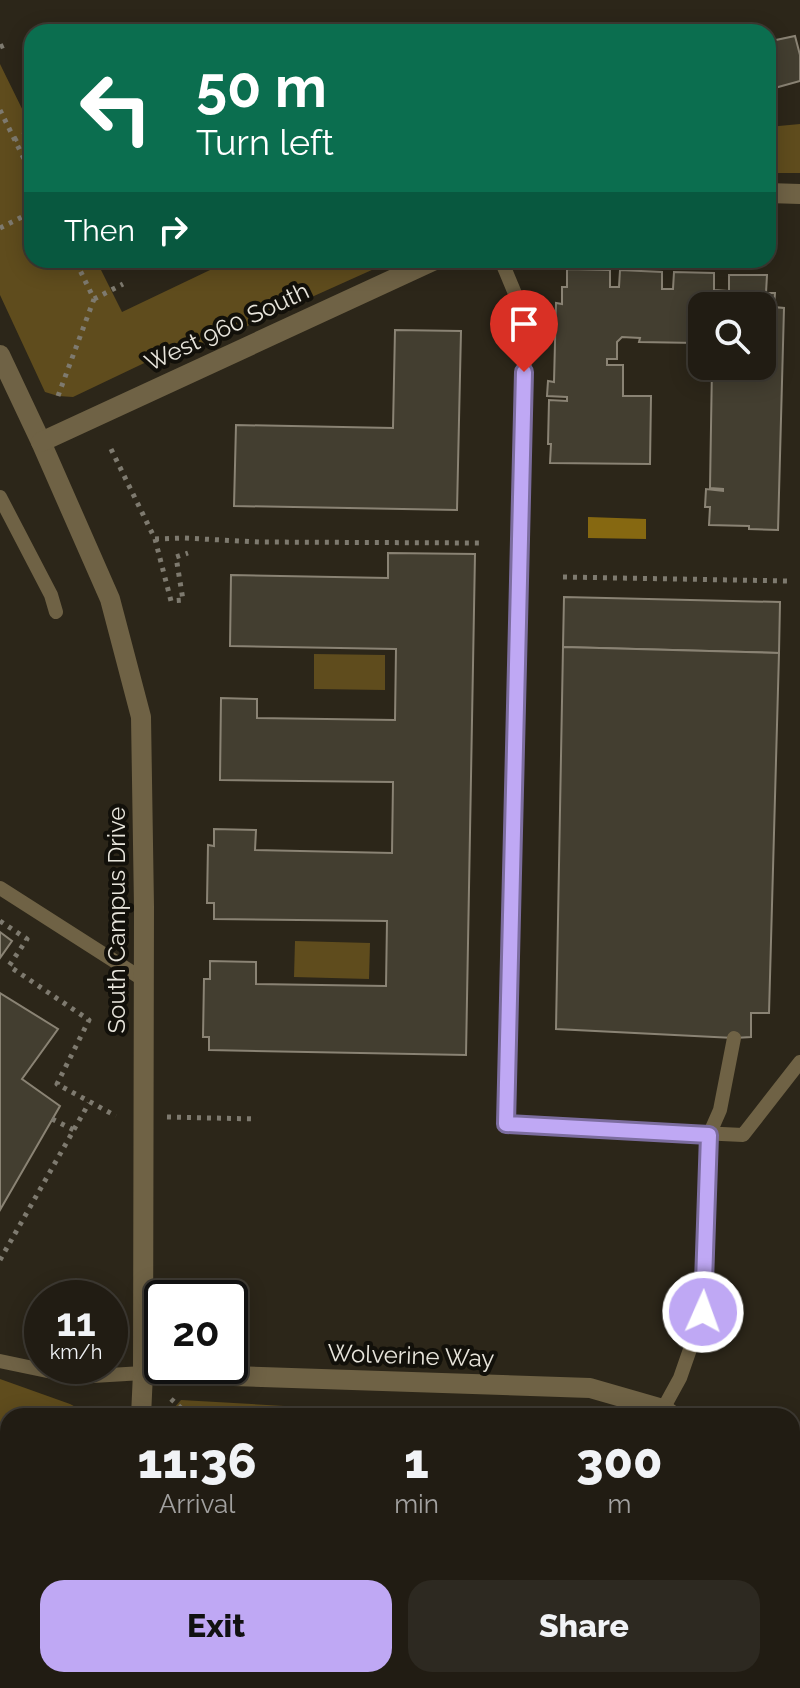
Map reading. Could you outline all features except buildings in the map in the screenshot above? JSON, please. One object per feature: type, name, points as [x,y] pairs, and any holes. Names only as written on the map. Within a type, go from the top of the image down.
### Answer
[{"type":"street","points":[[776,193],[800,194]]},
{"type":"street","name":"West 960 South","points":[[41,442],[418,268]]},
{"type":"street","name":"South Campus Drive","points":[[0,355],[110,599],[141,717],[144,980],[141,1408]]},
{"type":"street","name":"Wolverine Way","points":[[143,1373],[590,1388],[652,1408]]},
{"type":"lane","points":[[504,268],[516,296],[525,343],[506,1124],[743,1135],[800,1062]]},
{"type":"lane","points":[[0,497],[51,595],[56,612]]},
{"type":"lane","points":[[0,888],[144,980]]},
{"type":"lane","points":[[670,1408],[703,1312],[709,1135],[720,1110],[734,1038]]},
{"type":"lane","points":[[0,1361],[76,1377],[143,1373]]},
{"type":"path","points":[[0,47],[7,44]]},
{"type":"path","points":[[0,110],[24,159]]},
{"type":"path","points":[[14,140],[24,134]]},
{"type":"path","points":[[0,228],[24,216]]},
{"type":"path","points":[[79,268],[94,299]]},
{"type":"path","points":[[58,396],[94,299],[123,284]]},
{"type":"path","points":[[111,449],[155,539],[171,601],[183,600],[176,557],[188,553]]},
{"type":"path","points":[[155,539],[482,543]]},
{"type":"path","points":[[563,577],[789,581]]},
{"type":"path","points":[[0,921],[27,939],[9,966],[89,1020],[57,1084],[116,1116]]},
{"type":"path","points":[[0,1260],[89,1103]]},
{"type":"path","points":[[167,1117],[257,1119]]},
{"type":"path","points":[[52,1119],[74,1130]]},
{"type":"path","points":[[171,1399],[181,1408]]},
{"type":"shaded area","points":[[0,64],[24,113],[24,268],[100,268],[122,312],[214,268],[376,268],[225,336],[159,356],[73,397],[45,392],[0,295]]},
{"type":"shaded area","points":[[800,124],[800,173],[776,173],[776,126]]},
{"type":"shaded area","points":[[588,517],[646,519],[646,539],[588,538]]},
{"type":"shaded area","points":[[314,654],[385,655],[385,690],[314,689]]},
{"type":"shaded area","points":[[295,941],[370,943],[369,979],[294,977]]},
{"type":"shaded area","points":[[0,1379],[78,1408],[0,1408]]},
{"type":"shaded area","points":[[181,1400],[319,1408],[174,1408]]},
{"type":"route","points":[[524,372],[506,1124],[709,1135],[703,1312]]}]
